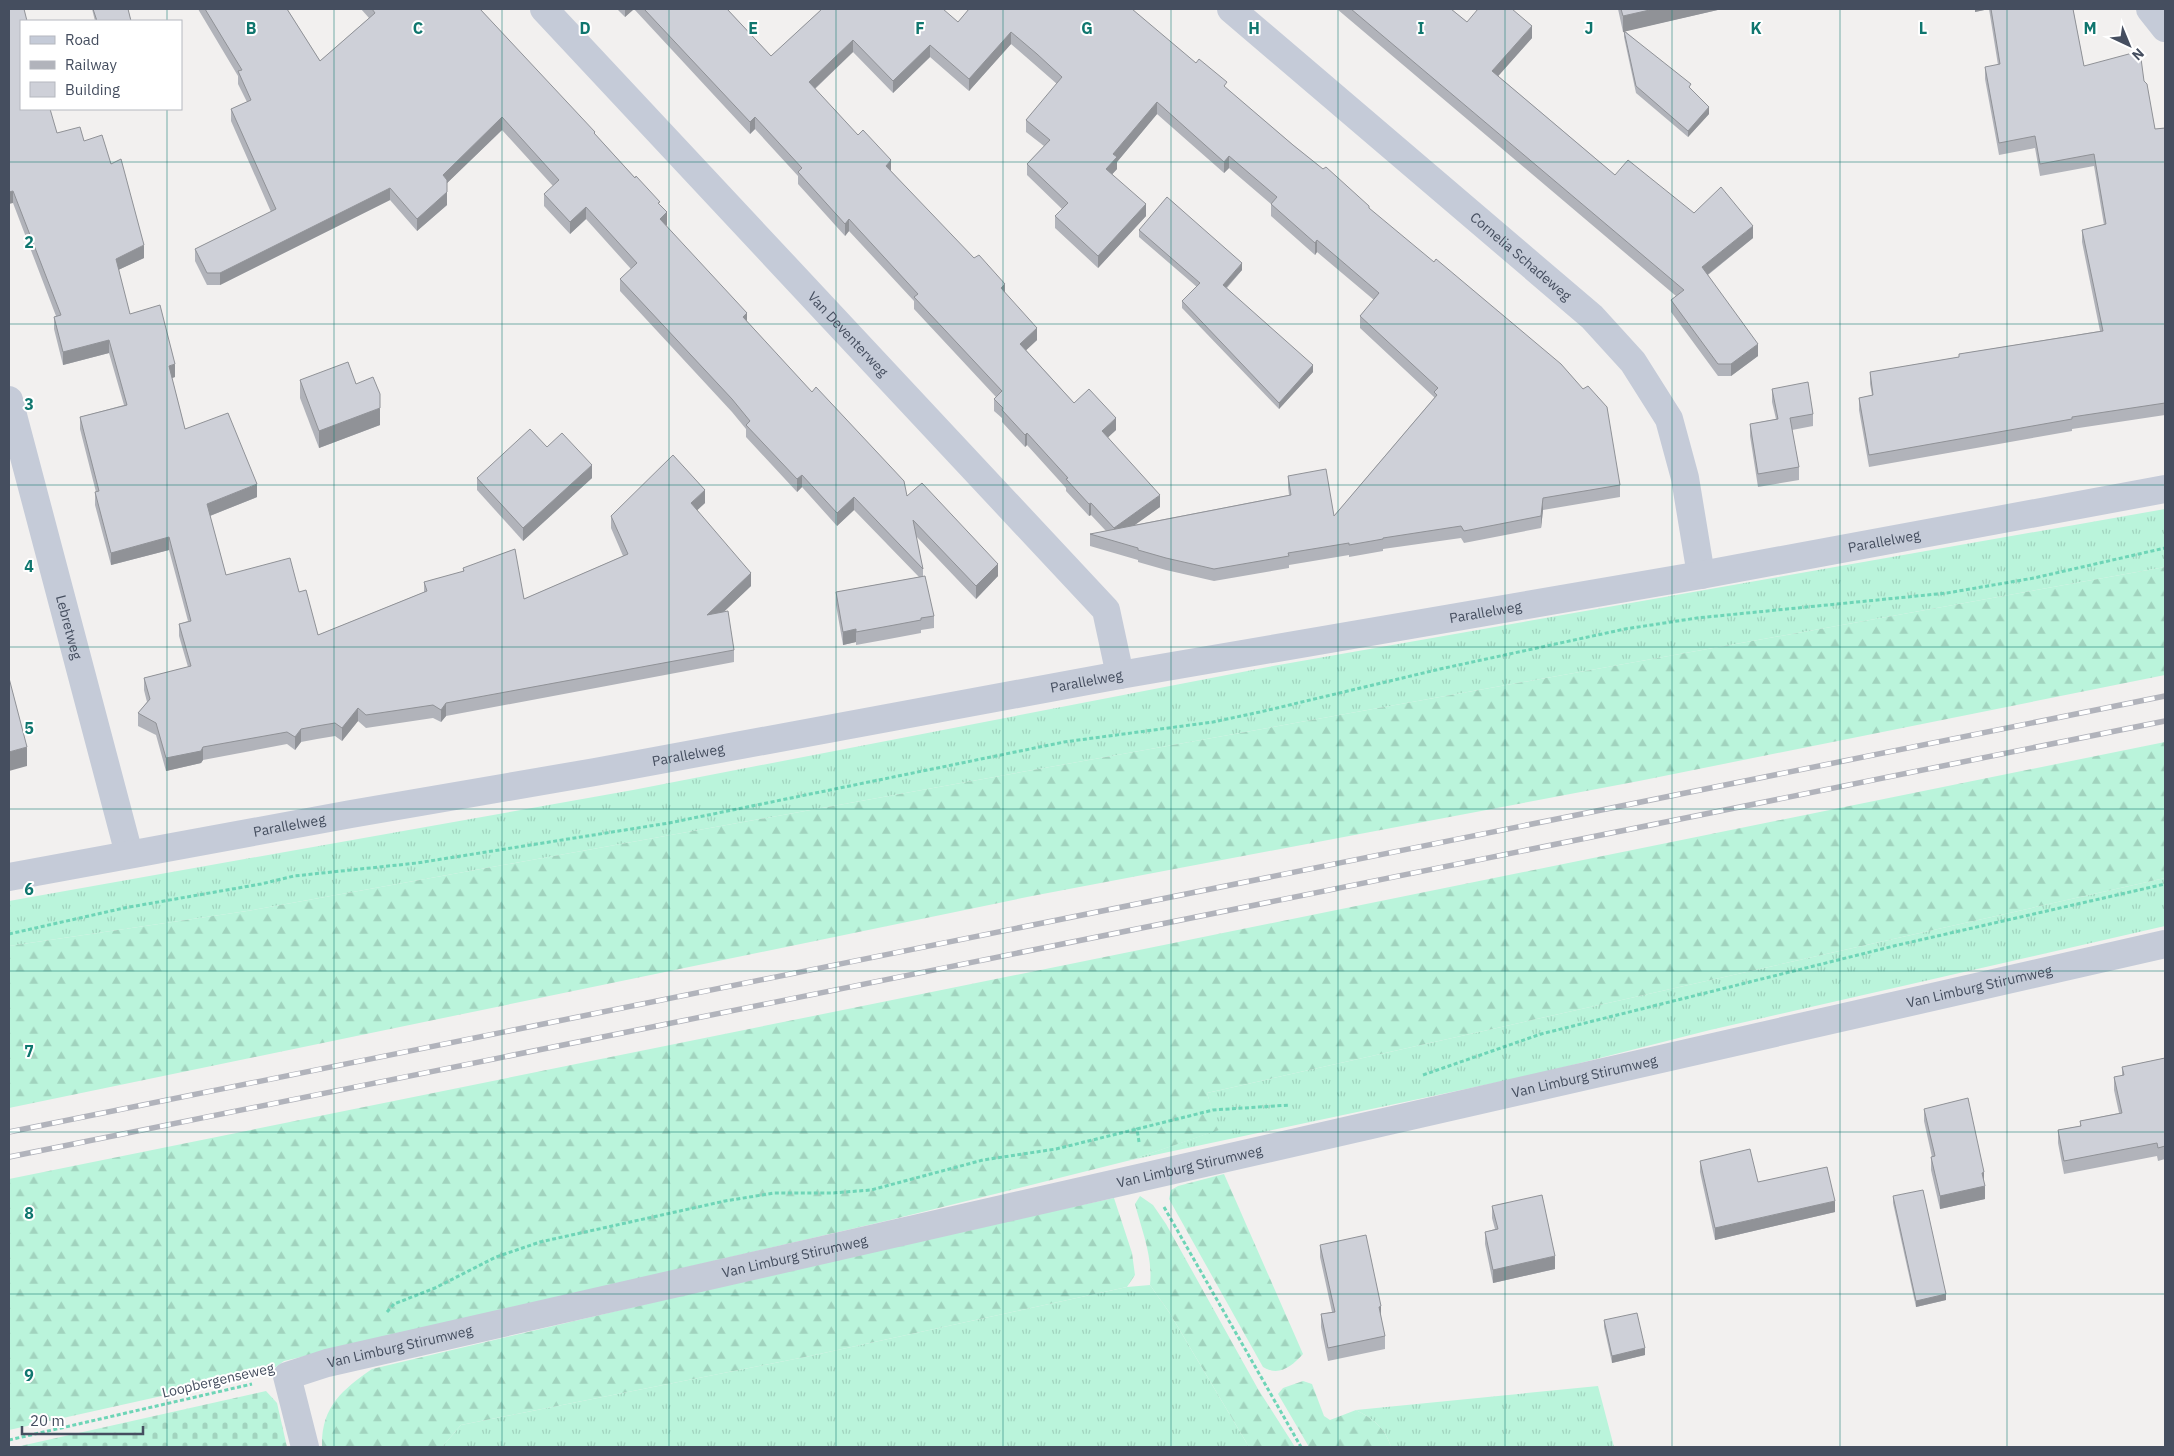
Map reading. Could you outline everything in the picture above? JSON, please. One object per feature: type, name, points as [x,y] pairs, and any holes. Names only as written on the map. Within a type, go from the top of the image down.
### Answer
[{"type":"street","name":"Van Deventerweg","points":[[544,9],[1106,610],[1120,675]]},
{"type":"street","name":"Cornelia Schadeweg","points":[[1231,9],[1592,317],[1634,362],[1669,419],[1685,478],[1701,575]]},
{"type":"street","points":[[2150,9],[2165,28]]},
{"type":"street","name":"Lebretweg","points":[[9,400],[19,479],[129,854]]},
{"type":"street","name":"Parallelweg","points":[[9,876],[595,772],[1120,675],[1701,575],[2165,489]]},
{"type":"street","name":"Van Limburg Stirumweg","points":[[287,1376],[328,1363],[2165,944]]},
{"type":"street","points":[[287,1376],[305,1447]]},
{"type":"path","points":[[9,934],[124,908],[261,884],[294,876],[417,863],[669,823],[1064,742],[1213,722],[1625,629],[1696,618],[1869,599],[1947,593],[2034,578],[2165,548]]},
{"type":"path","points":[[1415,1077],[1541,1034],[1898,945],[2165,884]]},
{"type":"path","points":[[360,1356],[373,1326],[394,1304],[435,1288],[496,1257],[540,1242],[725,1201],[774,1193],[832,1193],[871,1190],[983,1160],[1056,1149],[1212,1110],[1299,1103]]},
{"type":"path","points":[[1137,1129],[1145,1177],[1173,1222],[1301,1447]]},
{"type":"path","name":"Loopbergenseweg","points":[[9,1440],[287,1376]]},
{"type":"green space","points":[[2165,509],[2165,567],[247,911],[9,946],[9,901],[633,790],[1273,666]]},
{"type":"green space","points":[[2165,567],[2165,675],[1639,781],[1032,896],[9,1108],[9,946],[247,911]]},
{"type":"green space","points":[[2165,742],[2165,878],[1207,1093],[1219,1130],[1131,1160],[890,1220],[284,1361],[269,1372],[9,1430],[9,1179]]},
{"type":"green space","points":[[2165,878],[2165,926],[1710,1030],[1541,1073],[1131,1160],[1218,1130],[1207,1093]]},
{"type":"green space","points":[[1224,1174],[1303,1354],[1285,1369],[1274,1371],[1263,1367],[1169,1199],[1171,1190],[1178,1186]]},
{"type":"green space","points":[[1140,1196],[1153,1205],[1166,1224],[1258,1389],[1295,1447],[1249,1447],[1169,1312],[1150,1285],[1150,1264],[1135,1204]]},
{"type":"green space","points":[[1114,1198],[1132,1253],[1135,1275],[1127,1287],[810,1356],[461,1425],[442,1447],[322,1447],[325,1421],[329,1410],[351,1384],[372,1369],[891,1246]]},
{"type":"green space","points":[[1150,1285],[1169,1312],[1249,1447],[442,1447],[461,1425],[810,1356],[1127,1287]]},
{"type":"green space","points":[[1303,1381],[1312,1384],[1324,1416],[1330,1420],[1356,1410],[1378,1424],[1391,1447],[1309,1447],[1278,1394],[1283,1388]]},
{"type":"green space","points":[[1598,1386],[1614,1447],[1391,1447],[1378,1424],[1356,1410]]},
{"type":"green space","points":[[266,1391],[277,1403],[287,1447],[16,1447]]},
{"type":"building","points":[[9,9],[24,9],[27,20],[20,20],[20,110],[50,110],[57,133],[80,127],[84,141],[102,135],[111,164],[121,159],[144,245],[116,259],[130,314],[160,305],[175,364],[169,366],[185,429],[228,413],[257,484],[207,504],[226,575],[290,558],[299,592],[306,590],[318,635],[427,591],[424,582],[464,571],[463,568],[515,549],[524,599],[628,554],[611,516],[673,455],[705,490],[691,503],[751,573],[707,615],[728,611],[734,650],[446,703],[441,710],[433,705],[366,715],[358,708],[342,728],[335,723],[317,726],[301,729],[295,737],[287,732],[203,747],[201,751],[166,758],[156,723],[138,713],[150,699],[144,678],[191,666],[179,624],[191,621],[169,537],[111,553],[95,492],[99,491],[80,417],[127,405],[109,340],[63,352],[54,317],[61,315],[13,191],[9,192]]},
{"type":"building","points":[[93,9],[128,9],[131,20],[97,20]]},
{"type":"building","points":[[205,9],[287,9],[320,61],[375,13],[372,9],[480,9],[595,132],[635,178],[636,176],[660,202],[658,203],[667,212],[660,219],[747,313],[743,317],[812,392],[816,387],[904,481],[907,496],[922,483],[998,564],[976,586],[913,520],[923,569],[854,497],[837,513],[802,475],[797,479],[746,425],[750,421],[732,399],[620,279],[637,263],[586,207],[570,222],[544,194],[559,180],[502,117],[443,175],[447,180],[447,192],[417,219],[390,188],[220,273],[207,273],[195,249],[276,209],[231,109],[251,100],[238,71],[242,70]]},
{"type":"building","points":[[644,9],[727,9],[771,56],[822,9],[943,9],[958,22],[969,9],[1132,9],[1196,63],[1199,59],[1227,82],[1224,86],[1323,169],[1326,167],[1369,208],[1434,262],[1436,259],[1561,364],[1583,389],[1588,386],[1607,407],[1620,485],[1543,498],[1541,516],[1464,531],[1461,526],[1349,545],[1349,543],[1288,553],[1289,556],[1214,569],[1166,558],[1090,534],[1291,495],[1288,476],[1326,469],[1334,516],[1437,395],[1434,392],[1438,388],[1360,316],[1379,293],[1317,240],[1315,243],[1271,204],[1277,197],[1229,156],[1224,162],[1157,102],[1113,154],[1117,157],[1106,169],[1146,204],[1098,256],[1055,216],[1068,203],[1027,164],[1050,140],[1026,120],[1062,77],[1037,54],[1011,32],[969,79],[930,45],[893,81],[853,40],[809,82],[858,135],[863,130],[891,160],[886,166],[974,258],[979,255],[1005,284],[1001,288],[1037,328],[1020,344],[1074,403],[1089,389],[1116,418],[1102,431],[1160,495],[1114,528],[1066,479],[1068,478],[1027,433],[1025,435],[1002,410],[1003,408],[994,399],[1002,391],[914,297],[918,294],[849,219],[845,224],[798,172],[802,168],[755,117],[750,122]]},
{"type":"building","points":[[1351,9],[1451,9],[1467,22],[1478,9],[1512,9],[1532,26],[1492,71],[1615,175],[1628,160],[1694,213],[1721,187],[1753,226],[1702,267],[1758,344],[1731,364],[1718,364],[1671,300],[1684,290]]},
{"type":"building","points":[[1621,9],[1654,9],[1623,16]]},
{"type":"building","points":[[1991,9],[2073,9],[2084,66],[2140,51],[2144,81],[2147,84],[2155,129],[2165,128],[2165,403],[2072,417],[2072,419],[1869,455],[1859,398],[1873,395],[1870,372],[1959,357],[1959,354],[2103,331],[2082,230],[2106,224],[2094,154],[2040,164],[2035,136],[1999,143],[1985,67],[2000,64]]},
{"type":"building","points":[[1624,31],[1691,84],[1689,87],[1709,107],[1688,131],[1636,86]]},
{"type":"building","points":[[1167,197],[1242,263],[1223,285],[1313,365],[1279,403],[1182,301],[1200,283],[1139,230]]},
{"type":"building","points":[[348,362],[356,384],[373,377],[380,394],[380,408],[319,431],[300,380]]},
{"type":"building","points":[[1808,382],[1813,414],[1790,418],[1799,467],[1758,474],[1750,424],[1778,419],[1772,389]]},
{"type":"building","points":[[530,429],[547,447],[562,433],[592,465],[523,528],[477,478]]},
{"type":"building","points":[[925,576],[934,616],[856,632],[856,629],[843,632],[836,592]]},
{"type":"building","points":[[9,678],[27,747],[9,752]]},
{"type":"building","points":[[2165,1058],[2165,1146],[2158,1148],[2157,1143],[2064,1161],[2058,1130],[2081,1126],[2080,1121],[2122,1113],[2114,1077],[2124,1075],[2122,1067]]},
{"type":"building","points":[[1968,1098],[1984,1172],[1982,1173],[1985,1186],[1940,1196],[1931,1157],[1935,1156],[1924,1109]]},
{"type":"building","points":[[1750,1149],[1758,1182],[1827,1167],[1835,1201],[1715,1228],[1700,1161]]},
{"type":"building","points":[[1923,1190],[1946,1294],[1916,1301],[1893,1196]]},
{"type":"building","points":[[1542,1195],[1555,1256],[1493,1270],[1485,1232],[1498,1229],[1492,1206]]},
{"type":"building","points":[[1366,1235],[1381,1306],[1379,1307],[1385,1336],[1328,1348],[1321,1314],[1335,1312],[1320,1245]]},
{"type":"building","points":[[1637,1313],[1645,1348],[1612,1356],[1604,1320]]},
{"type":"railway","points":[[9,1132],[2165,696]]},
{"type":"railway","points":[[9,1157],[2165,721]]}]
